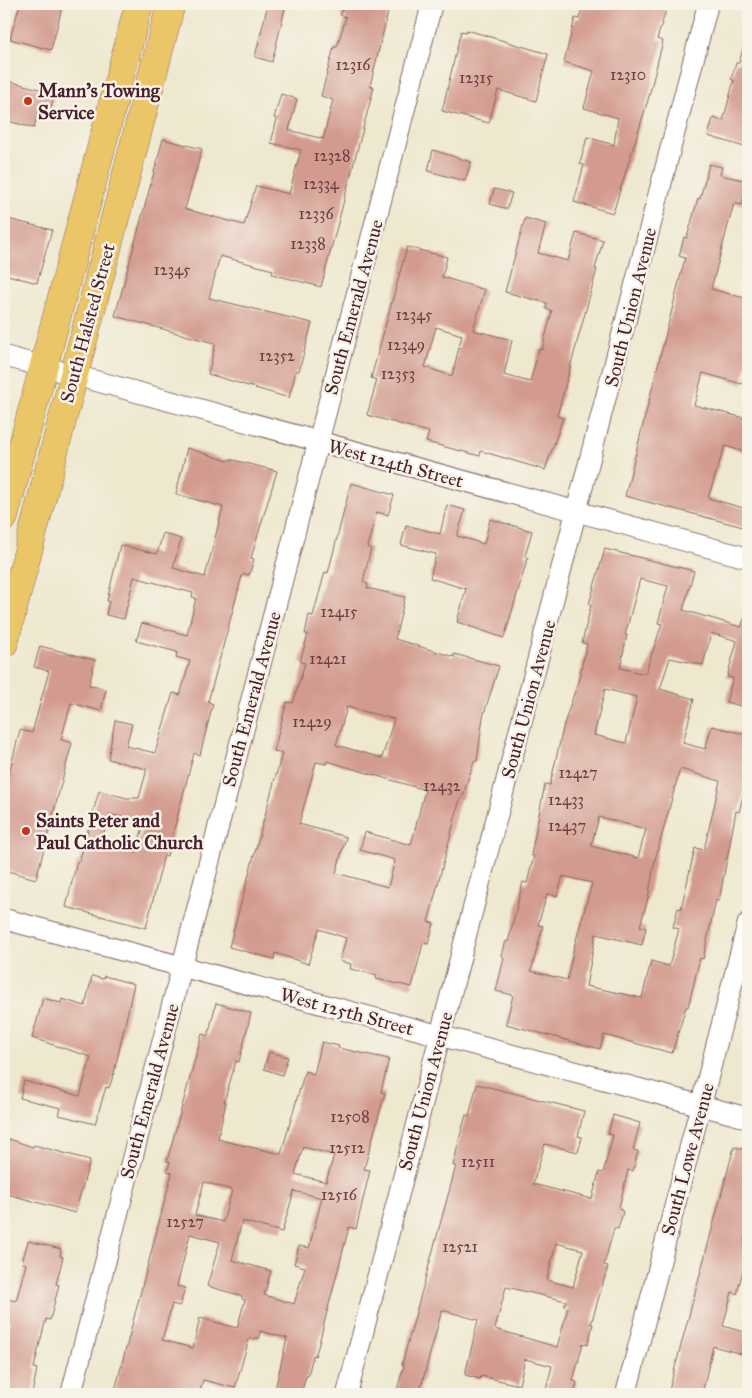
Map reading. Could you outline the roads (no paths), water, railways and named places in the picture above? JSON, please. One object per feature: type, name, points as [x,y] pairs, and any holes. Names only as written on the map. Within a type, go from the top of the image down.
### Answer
[{"type":"main road","name":"South Halsted Street","points":[[4,517],[138,4]]},
{"type":"main road","name":"South Halsted Street","points":[[4,643],[170,4]]},
{"type":"street","name":"South Emerald Avenue","points":[[71,1394],[432,4]]},
{"type":"street","name":"South Union Avenue","points":[[347,1394],[578,512],[708,4]]},
{"type":"street","name":"West 124th Street","points":[[4,356],[748,558]]},
{"type":"street","name":"West 125th Street","points":[[4,919],[748,1118]]},
{"type":"street","name":"South Lowe Avenue","points":[[626,1394],[748,923]]},
{"type":"place","name":"Mann's Towing Service","points":[[28,101]]},
{"type":"place","name":"Saints Peter and Paul Catholic Church","points":[[26,831]]}]
